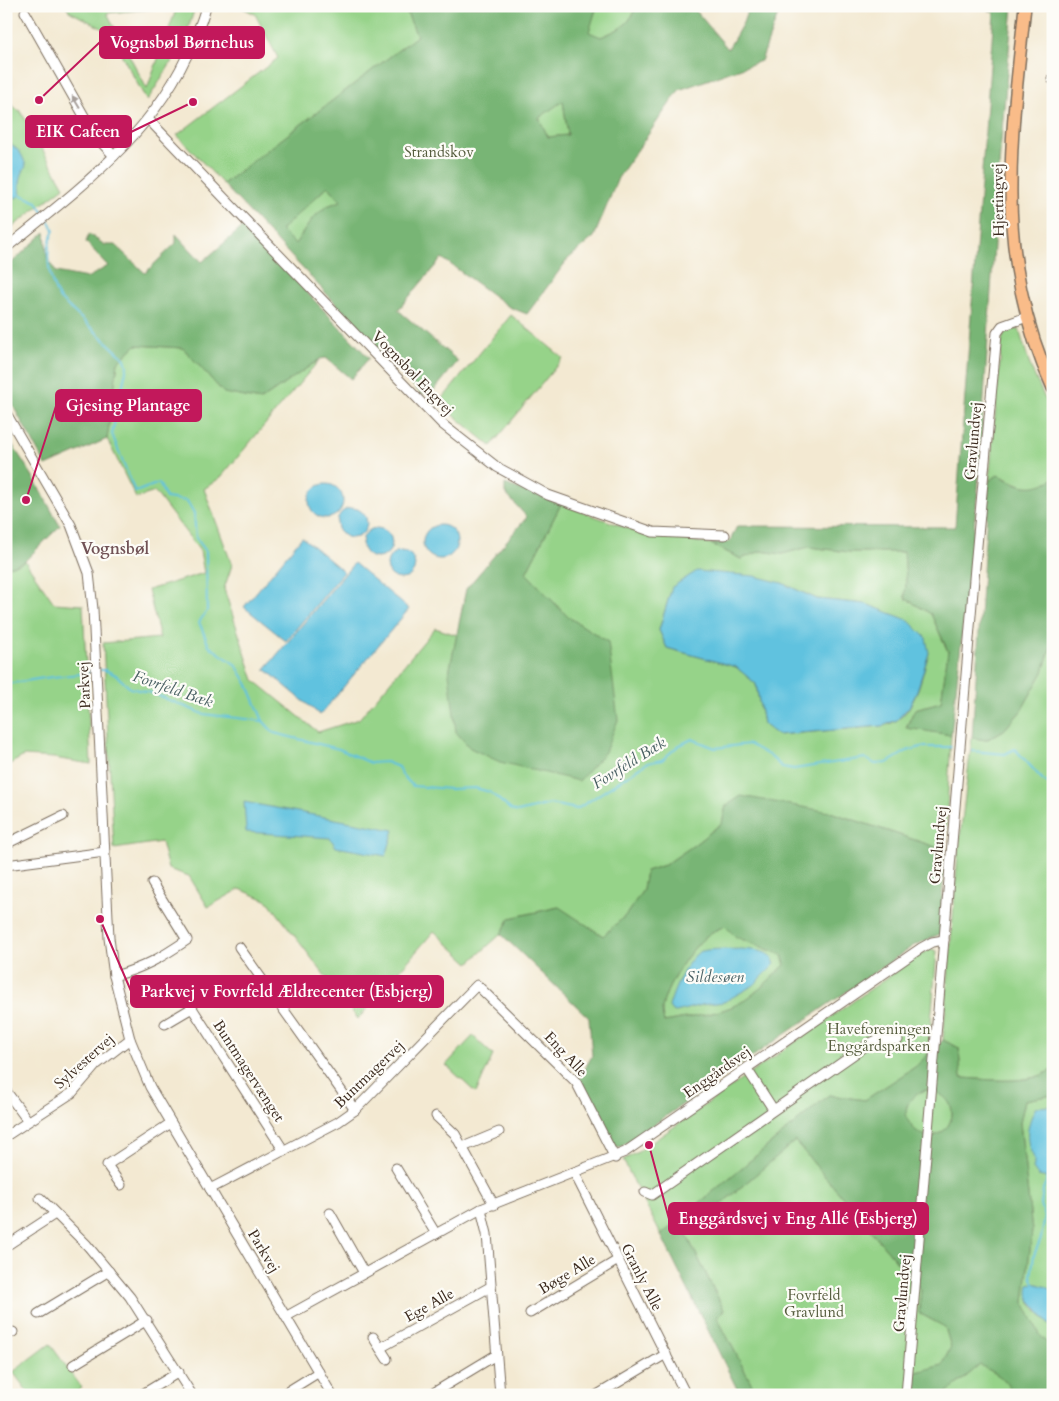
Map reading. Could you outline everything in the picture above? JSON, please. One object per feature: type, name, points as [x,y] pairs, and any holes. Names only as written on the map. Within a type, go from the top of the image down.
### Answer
[{"type":"main road","name":"Hjertingvej","points":[[1025,6],[1010,184],[1015,245],[1027,318],[1053,388]]},
{"type":"street","points":[[6,248],[96,175],[148,119],[179,75],[206,6]]},
{"type":"street","points":[[25,12],[88,123],[99,140],[114,156]]},
{"type":"street","name":"Vognsbøl Engvej","points":[[148,119],[442,424],[497,466],[548,494],[653,532],[725,534]]},
{"type":"street","name":"Gravlundvej","points":[[906,1395],[997,333],[1002,326],[1027,318]]},
{"type":"street","name":"Parkvej","points":[[6,413],[70,524],[89,574],[96,660],[109,938],[114,976],[130,1039],[150,1087],[332,1395]]},
{"type":"street","points":[[6,844],[63,816]]},
{"type":"street","points":[[6,865],[105,852]]},
{"type":"street","points":[[114,976],[131,972],[153,963],[188,940],[152,883]]},
{"type":"street","name":"Enggårdsvej","points":[[287,1316],[481,1209],[615,1158],[921,948],[932,942],[944,940]]},
{"type":"street","points":[[239,947],[355,1110]]},
{"type":"street","name":"Buntmagervej","points":[[210,1190],[338,1122],[355,1110],[477,985]]},
{"type":"street","name":"Eng Alle","points":[[477,985],[576,1082],[615,1158]]},
{"type":"street","name":"Buntmagervænget","points":[[165,1024],[192,1008],[284,1151]]},
{"type":"street","name":"Sylvestervej","points":[[6,1136],[72,1093],[96,1065],[130,1039]]},
{"type":"street","points":[[645,1192],[652,1195],[870,1043],[880,1039],[898,1040]]},
{"type":"street","points":[[747,1069],[773,1109]]},
{"type":"street","points":[[6,1092],[28,1121]]},
{"type":"street","points":[[436,1116],[455,1134],[463,1146],[494,1205]]},
{"type":"street","points":[[121,1185],[107,1165],[171,1123]]},
{"type":"street","points":[[463,1146],[499,1132]]},
{"type":"street","points":[[396,1168],[436,1234]]},
{"type":"street","name":"Granly Alle","points":[[574,1172],[686,1395]]},
{"type":"street","points":[[40,1198],[87,1245],[130,1297],[180,1372],[192,1395]]},
{"type":"street","points":[[481,1209],[487,1234],[500,1395]]},
{"type":"street","points":[[330,1213],[364,1273]]},
{"type":"street","points":[[6,1246],[55,1214]]},
{"type":"street","name":"Bøge Alle","points":[[530,1312],[618,1260]]},
{"type":"street","points":[[38,1314],[109,1271]]},
{"type":"street","name":"Ege Alle","points":[[380,1348],[490,1287]]},
{"type":"street","points":[[73,1365],[147,1320]]},
{"type":"street","points":[[374,1337],[386,1359]]},
{"type":"street","points":[[597,1395],[666,1354]]},
{"type":"street","points":[[430,1395],[496,1355]]},
{"type":"street","points":[[141,1395],[180,1372]]},
{"type":"street","points":[[282,1395],[318,1372]]},
{"type":"green space","points":[[66,6],[195,6],[181,44],[147,101],[109,32],[69,11]],"holes":[[[177,7],[147,89],[107,13]]]},
{"type":"green space","points":[[239,6],[404,6],[417,36],[223,184],[177,135],[278,58],[255,14]]},
{"type":"green space","name":"Strandskov","points":[[404,6],[597,6],[589,32],[601,37],[623,26],[631,18],[635,6],[692,6],[728,49],[743,23],[749,6],[781,6],[761,61],[679,90],[618,178],[594,237],[568,259],[527,314],[509,307],[442,258],[398,310],[458,361],[432,393],[421,394],[223,184],[417,36]],"holes":[[[563,101],[568,135],[548,137],[539,118]],[[328,186],[341,201],[327,206],[313,218],[295,244],[281,230]]]},
{"type":"green space","points":[[597,6],[635,6],[631,18],[623,26],[601,37],[588,33]]},
{"type":"green space","points":[[982,6],[1013,6],[1000,153],[978,489],[951,735],[906,728],[915,709],[941,702],[948,651],[931,614],[905,598],[904,552],[849,552],[809,547],[782,554],[761,551],[741,559],[711,544],[730,541],[737,526],[955,527],[994,13]]},
{"type":"green space","points":[[6,95],[14,107],[21,112],[64,187],[6,232]]},
{"type":"green space","points":[[563,100],[568,135],[548,137],[539,118]]},
{"type":"green space","points":[[328,186],[341,201],[327,206],[313,218],[295,244],[280,230]]},
{"type":"green space","points":[[244,226],[369,358],[351,379],[326,358],[320,359],[261,400],[224,393],[183,348],[136,345],[118,362],[107,439],[46,466],[6,393],[6,268],[45,232],[47,257],[56,272],[87,278],[108,266],[86,242],[89,234],[105,245],[115,245],[145,273],[176,243],[176,234],[202,262]]},
{"type":"green space","points":[[511,315],[563,358],[491,446],[439,403]]},
{"type":"green space","points":[[1019,330],[1031,368],[1053,416],[1053,479],[1039,487],[1023,486],[998,475],[989,481],[1002,340],[1006,333]]},
{"type":"green space","points":[[136,345],[183,348],[224,393],[261,400],[320,359],[221,477],[204,489],[232,565],[224,589],[254,680],[318,732],[359,719],[435,628],[457,635],[449,673],[608,642],[567,616],[526,573],[561,504],[641,533],[711,544],[741,559],[761,551],[782,554],[809,547],[849,552],[904,552],[905,598],[931,614],[948,652],[941,702],[915,709],[906,727],[951,735],[945,850],[830,812],[726,806],[722,823],[665,865],[646,871],[643,890],[626,915],[603,936],[558,907],[510,918],[501,934],[469,963],[434,931],[358,1019],[268,901],[240,889],[208,907],[189,876],[168,869],[161,842],[114,849],[103,643],[160,638],[148,590],[204,573],[200,551],[155,492],[136,498],[107,439],[118,362]],"holes":[[[782,583],[817,599],[866,604],[929,653],[914,699],[904,714],[895,721],[882,726],[777,735],[763,724],[756,684],[736,667],[667,648],[659,630],[672,587]]]},
{"type":"green space","points":[[6,435],[32,475],[60,526],[25,561],[6,568]]},
{"type":"green space","points":[[998,475],[1025,486],[1038,485],[1053,479],[1053,639],[1043,672],[1021,711],[1004,730],[986,740],[972,738],[989,481]]},
{"type":"green space","points":[[505,484],[561,504],[526,573],[567,616],[608,642],[618,720],[605,752],[579,781],[500,762],[470,748],[456,732],[449,673],[466,589],[527,517],[505,493]]},
{"type":"green space","points":[[25,561],[54,603],[83,605],[91,764],[54,758],[24,756],[6,766],[6,568]]},
{"type":"green space","points":[[1053,639],[1053,1069],[1033,1078],[1021,1080],[961,1078],[959,1048],[943,1040],[958,854],[972,738],[986,740],[1004,730],[1021,711],[1043,672]]},
{"type":"green space","points":[[741,796],[830,812],[945,850],[940,934],[913,946],[621,1147],[613,1147],[579,1079],[592,1056],[589,1018],[501,934],[510,918],[559,907],[603,936],[626,915],[643,890],[646,871],[665,865],[722,823],[726,806]],"holes":[[[725,926],[736,937],[782,955],[785,965],[758,990],[740,1003],[712,1013],[664,1022],[662,1010],[667,992],[679,970],[694,949],[714,931]]]},
{"type":"green space","name":"Sildesøen","points":[[725,926],[736,937],[782,955],[785,965],[758,990],[740,1003],[712,1013],[663,1022],[662,1010],[667,992],[686,959],[701,941],[712,932]]},
{"type":"green space","name":"Haveforeningen Enggårdsparken","points":[[931,949],[937,951],[927,1069],[915,1067],[865,1100],[829,1095],[661,1235],[623,1160],[638,1152],[918,956]]},
{"type":"green space","points":[[473,1036],[493,1055],[476,1093],[446,1065]]},
{"type":"green space","points":[[943,1040],[959,1048],[961,1078],[1021,1080],[1033,1078],[1053,1069],[1053,1095],[1025,1100],[1020,1123],[1032,1231],[1024,1302],[1040,1335],[1053,1349],[1053,1395],[1010,1395],[1004,1380],[980,1365],[944,1395],[912,1395],[914,1373],[942,1365],[951,1347],[945,1327],[919,1313],[921,1290],[795,1141],[686,1234],[724,1310],[717,1317],[751,1383],[761,1395],[740,1395],[661,1235],[829,1095],[865,1100],[915,1067]],"holes":[[[926,1090],[943,1096],[948,1101],[951,1106],[952,1117],[949,1124],[940,1134],[930,1136],[920,1133],[912,1126],[907,1117],[907,1107],[913,1098]]]},
{"type":"green space","points":[[929,1090],[942,1094],[948,1100],[952,1113],[948,1126],[942,1132],[929,1136],[916,1132],[910,1126],[906,1113],[910,1100],[916,1094]]},
{"type":"green space","points":[[1053,1095],[1053,1293],[1047,1287],[1030,1301],[1053,1328],[1053,1349],[1040,1336],[1024,1303],[1032,1231],[1020,1123],[1025,1100]]},
{"type":"green space","name":"Fovrfeld Gravlund","points":[[795,1141],[921,1290],[919,1313],[945,1327],[951,1347],[942,1365],[914,1373],[912,1395],[761,1395],[751,1383],[717,1317],[724,1310],[686,1234]]},
{"type":"green space","points":[[50,1344],[82,1388],[72,1395],[30,1395],[13,1372]]},
{"type":"green space","points":[[980,1365],[1004,1380],[1010,1395],[944,1395]]},
{"type":"water","points":[[6,142],[19,151],[26,166],[20,180],[21,195],[16,198],[6,193]]},
{"type":"water","points":[[326,484],[333,485],[338,489],[342,494],[342,508],[338,513],[333,517],[326,518],[319,517],[314,513],[310,508],[309,501],[310,494],[314,489],[319,485]]},
{"type":"water","points":[[352,508],[358,509],[366,517],[366,529],[358,537],[352,538],[346,537],[338,529],[337,523],[338,517],[346,509]]},
{"type":"water","points":[[440,525],[452,530],[457,542],[452,554],[440,559],[428,554],[423,542],[428,530]]},
{"type":"water","points":[[377,528],[383,529],[391,537],[391,549],[383,557],[377,558],[371,557],[363,549],[362,543],[363,537],[371,529]]},
{"type":"water","points":[[302,537],[344,572],[286,641],[244,607]]},
{"type":"water","points":[[401,551],[411,555],[415,565],[411,575],[401,579],[391,575],[387,565],[391,555]]},
{"type":"water","points":[[354,563],[409,609],[320,715],[265,669]]},
{"type":"water","points":[[697,571],[754,576],[782,583],[817,599],[866,604],[908,620],[926,638],[929,653],[916,694],[909,707],[897,720],[882,726],[777,735],[763,724],[756,684],[736,667],[667,648],[659,630],[672,587]]},
{"type":"water","points":[[244,802],[394,830],[386,856],[336,847],[330,838],[246,832]]},
{"type":"water","name":"Sildesøen","points":[[742,949],[766,953],[773,959],[775,964],[754,985],[724,1002],[701,1005],[676,1012],[672,1011],[669,1007],[673,993],[686,967],[697,954],[707,950]]},
{"type":"water","points":[[1050,1106],[1053,1108],[1053,1175],[1048,1178],[1038,1176],[1033,1169],[1034,1159],[1029,1146],[1028,1130],[1036,1107]]},
{"type":"water","points":[[1034,1283],[1047,1287],[1053,1293],[1053,1328],[1029,1298],[1029,1284]]},
{"type":"waterway","points":[[19,194],[37,202],[44,214]]},
{"type":"waterway","points":[[48,220],[54,230],[48,255],[50,273],[59,298],[125,359],[127,366],[112,434],[135,492],[159,483],[166,498],[187,501],[194,513],[196,538],[206,551],[207,611],[199,622],[209,646],[236,665],[248,685],[263,721]]},
{"type":"waterway","name":"Fovrfeld Bæk","points":[[100,670],[116,675],[130,688],[152,693],[203,714],[263,721],[274,733],[339,749],[371,763],[386,762],[398,767],[402,775],[413,786],[450,789],[475,788],[490,792],[511,810],[518,812],[550,804],[577,809],[647,763],[662,760],[678,746],[692,739],[715,748],[749,744],[770,756],[782,767],[794,769],[865,758],[875,764],[887,763],[907,751],[921,747],[951,747]]},
{"type":"waterway","points":[[6,684],[93,671]]},
{"type":"waterway","name":"Fovrfeld Bæk","points":[[972,751],[1005,754],[1015,749],[1043,780],[1053,786]]},
{"type":"waterway","points":[[1043,1189],[1048,1178]]},
{"type":"waterway","points":[[1034,1283],[1031,1276],[1034,1255],[1041,1238],[1045,1217],[1041,1204],[1043,1190]]},
{"type":"place","name":"Vognsbøl Børnehus","points":[[39,100]]},
{"type":"place","name":"EIK Cafeen","points":[[193,102]]},
{"type":"place","name":"Gjesing Plantage","points":[[26,500]]},
{"type":"place","name":"Parkvej v Fovrfeld Ældrecenter (Esbjerg)","points":[[100,919]]},
{"type":"place","name":"Enggårdsvej v Eng Allé (Esbjerg)","points":[[649,1145]]},
{"type":"district","name":"Vognsbøl","points":[[115,549]]}]
